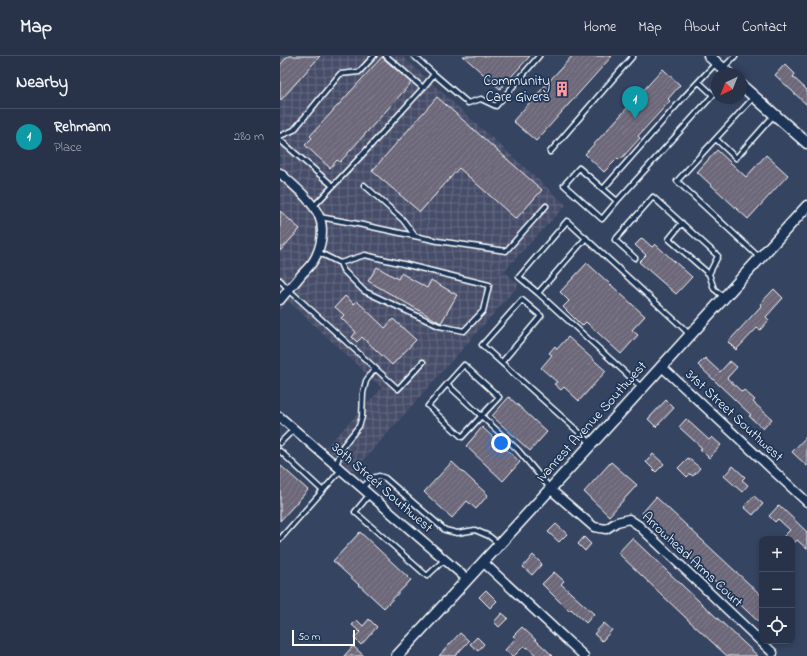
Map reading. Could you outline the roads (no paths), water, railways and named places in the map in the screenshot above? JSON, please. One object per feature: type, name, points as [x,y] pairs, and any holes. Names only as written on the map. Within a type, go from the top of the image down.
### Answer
[{"type":"street","points":[[747,90],[807,143]]},
{"type":"street","points":[[280,300],[313,262],[321,244],[322,230],[320,217],[313,206],[304,196],[281,177]]},
{"type":"street","name":"Ivanrest Avenue Southwest","points":[[397,656],[807,206]]},
{"type":"street","name":"31st Street Southwest","points":[[661,366],[807,502]]},
{"type":"street","name":"30th Street Southwest","points":[[280,417],[467,579]]},
{"type":"street","name":"Arrowhead Arms Court","points":[[550,489],[594,527],[606,529],[617,522],[629,519],[638,525],[773,654]]},
{"type":"street","points":[[483,562],[584,656]]},
{"type":"lane","points":[[280,136],[294,130],[340,74],[359,72],[374,56]]},
{"type":"lane","points":[[386,56],[423,88]]},
{"type":"lane","points":[[414,56],[468,103],[481,99],[496,106],[539,56]]},
{"type":"lane","points":[[550,152],[633,56]]},
{"type":"lane","points":[[603,189],[699,82],[719,65],[735,56]]},
{"type":"lane","points":[[313,206],[363,154],[434,74]]},
{"type":"lane","points":[[617,201],[579,168],[564,185],[602,218],[713,95],[699,82]]},
{"type":"lane","points":[[755,97],[678,181],[760,258]]},
{"type":"lane","points":[[716,139],[736,158],[775,114]]},
{"type":"lane","points":[[280,140],[333,186]]},
{"type":"lane","points":[[364,185],[403,220],[415,236]]},
{"type":"lane","points":[[635,258],[615,240],[653,197],[718,256],[709,274]]},
{"type":"lane","points":[[320,217],[438,241],[506,251],[546,206]]},
{"type":"lane","points":[[642,388],[519,277],[567,221],[690,335]]},
{"type":"lane","points":[[682,223],[669,239],[709,274],[714,289],[724,298]]},
{"type":"lane","points":[[538,293],[586,238]]},
{"type":"lane","points":[[318,252],[340,263],[343,270],[364,291],[439,326],[464,331],[483,310],[489,286],[395,262],[365,256],[340,263]]},
{"type":"lane","points":[[280,280],[289,290],[398,389],[424,362]]},
{"type":"lane","points":[[502,362],[541,316],[522,300],[482,345],[591,444]]},
{"type":"lane","points":[[464,365],[499,397],[462,437],[428,406],[447,384],[464,365]]},
{"type":"lane","points":[[280,539],[323,491],[339,467],[344,446],[359,426],[362,417],[363,393],[366,381],[375,368]]},
{"type":"lane","points":[[447,384],[518,450],[550,489]]},
{"type":"lane","points":[[280,443],[294,428]]},
{"type":"lane","points":[[280,451],[323,491]]},
{"type":"lane","points":[[362,488],[372,478],[378,476],[385,478],[445,530],[457,533],[475,530],[489,536],[499,544]]},
{"type":"lane","points":[[370,494],[354,512],[427,576],[445,560]]},
{"type":"place","name":"Community Care Givers","points":[[562,89]]},
{"type":"place","name":"Rehmann","points":[[635,119]]}]
